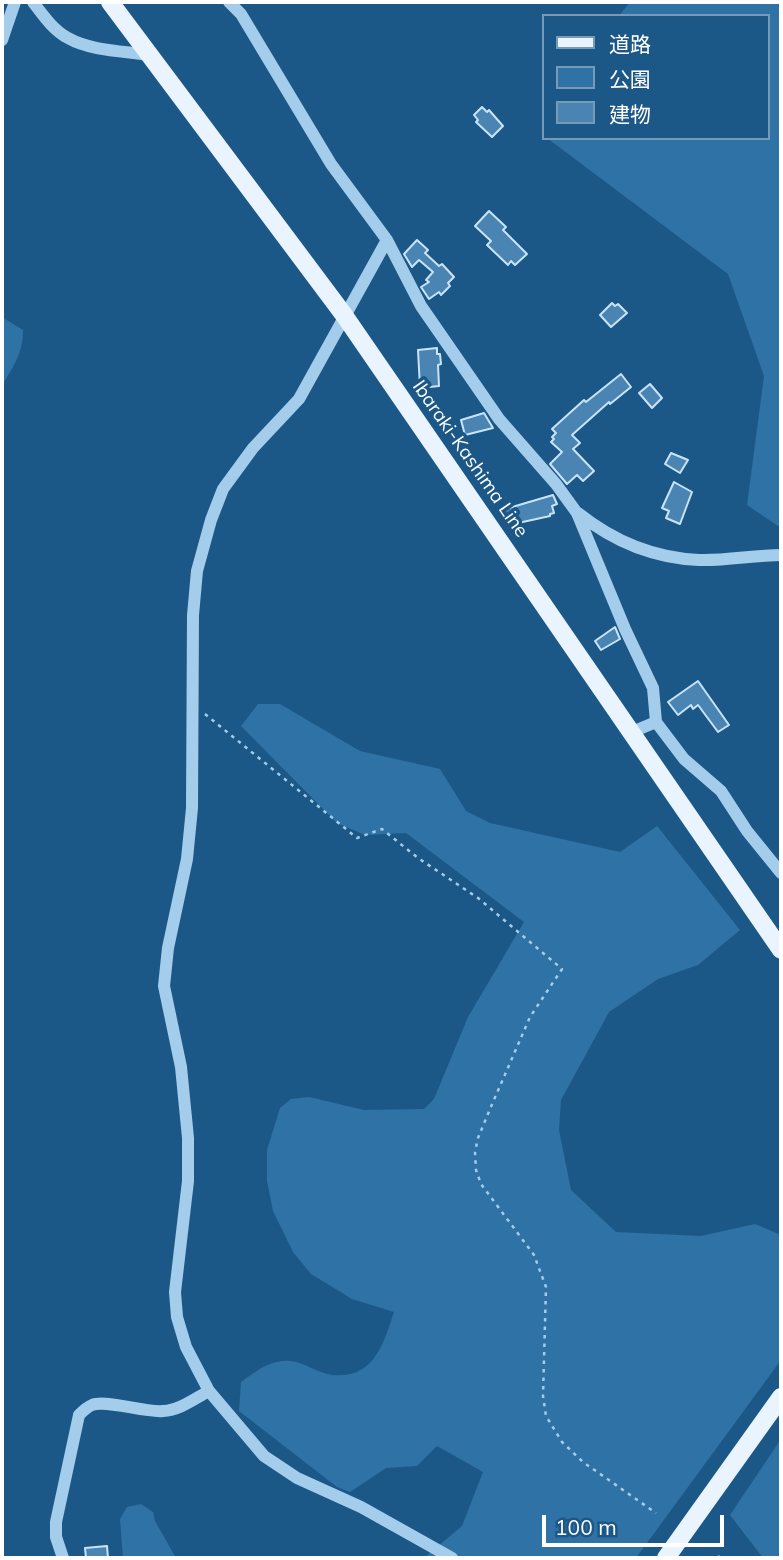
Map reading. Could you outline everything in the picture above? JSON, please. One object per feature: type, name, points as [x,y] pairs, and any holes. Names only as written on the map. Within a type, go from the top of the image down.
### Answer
[{"type":"main road","name":"Ibaraki-Kashima Line","points":[[110,2],[344,315],[781,950]]},
{"type":"main road","points":[[666,1558],[781,1397]]},
{"type":"street","points":[[2,40],[15,2]]},
{"type":"street","points":[[33,2],[54,27],[68,38],[103,49],[150,55]]},
{"type":"street","points":[[229,2],[241,14],[331,164],[387,240],[421,306],[499,419],[578,513],[625,629],[653,688],[656,722],[684,759],[721,791],[747,831],[781,873]]},
{"type":"street","points":[[387,240],[299,399],[253,448],[223,489],[197,571],[193,615],[192,808],[187,859],[168,948],[164,986],[181,1067],[188,1138],[188,1181],[175,1292],[177,1317],[186,1347],[208,1391],[264,1456],[297,1478],[361,1507],[452,1558]]},
{"type":"street","points":[[578,513],[617,539],[635,548],[658,554],[700,560],[781,555]]},
{"type":"street","points":[[632,732],[656,722]]},
{"type":"street","points":[[63,1558],[56,1522],[79,1415],[91,1405],[100,1403],[149,1411],[170,1410],[180,1408],[208,1391]]},
{"type":"path","points":[[194,705],[357,838],[382,829],[418,858],[478,898],[562,969],[530,1017],[490,1108],[478,1138],[475,1152],[476,1170],[481,1184],[534,1255],[546,1286],[543,1396],[546,1416],[562,1442],[583,1462],[656,1513]]},
{"type":"green space","points":[[630,2],[781,2],[781,528],[747,505],[764,376],[728,274],[550,140],[769,140],[769,14],[621,14]]},
{"type":"green space","points":[[2,317],[23,330],[23,338],[20,352],[2,385]]},
{"type":"green space","points":[[258,704],[280,704],[360,751],[440,769],[466,811],[490,823],[620,852],[657,826],[740,930],[698,965],[658,979],[609,1012],[561,1100],[559,1130],[571,1190],[616,1232],[701,1236],[755,1224],[781,1235],[781,1360],[636,1558],[424,1558],[462,1526],[483,1472],[437,1446],[417,1466],[386,1468],[350,1492],[337,1487],[239,1411],[241,1382],[270,1364],[295,1362],[332,1375],[346,1375],[367,1366],[381,1347],[394,1312],[352,1299],[311,1274],[293,1252],[273,1211],[267,1181],[267,1150],[280,1108],[291,1099],[309,1097],[364,1110],[424,1109],[434,1099],[468,1017],[524,922],[406,833],[365,835],[337,823],[241,726]]},
{"type":"green space","points":[[781,1439],[781,1558],[763,1558],[730,1515]]},
{"type":"green space","points":[[141,1504],[153,1512],[155,1521],[176,1558],[123,1558],[120,1519],[127,1507]]},
{"type":"building","points":[[482,107],[487,112],[489,110],[503,126],[492,137],[476,122],[478,120],[474,115]]},
{"type":"building","points":[[489,211],[506,227],[503,230],[527,254],[515,265],[511,261],[508,265],[487,245],[491,241],[475,226]]},
{"type":"building","points":[[417,240],[428,250],[425,253],[439,266],[442,264],[454,277],[441,295],[439,292],[429,299],[421,287],[429,282],[426,280],[433,272],[419,260],[412,267],[404,254]]},
{"type":"building","points":[[612,303],[615,306],[618,304],[627,313],[611,327],[600,315]]},
{"type":"building","points":[[437,348],[441,364],[438,365],[439,386],[420,388],[418,350]]},
{"type":"building","points":[[621,374],[631,387],[610,404],[609,402],[572,435],[580,443],[573,449],[594,471],[583,481],[577,475],[567,484],[550,464],[562,452],[551,442],[556,433],[552,429],[584,400],[586,402]]},
{"type":"building","points":[[650,384],[662,398],[652,408],[639,393]]},
{"type":"building","points":[[484,413],[493,428],[465,435],[461,420]]},
{"type":"building","points":[[671,453],[688,460],[680,473],[665,464]]},
{"type":"building","points":[[674,482],[692,492],[680,524],[666,518],[669,511],[662,508]]},
{"type":"building","points":[[553,495],[557,504],[552,506],[554,513],[550,516],[509,525],[508,520],[505,521],[502,510]]},
{"type":"building","points":[[615,627],[620,639],[601,650],[595,641]]},
{"type":"building","points":[[698,681],[729,725],[718,732],[698,705],[693,709],[691,705],[678,715],[668,702]]},
{"type":"building","points":[[107,1546],[108,1558],[86,1558],[85,1548]]}]
